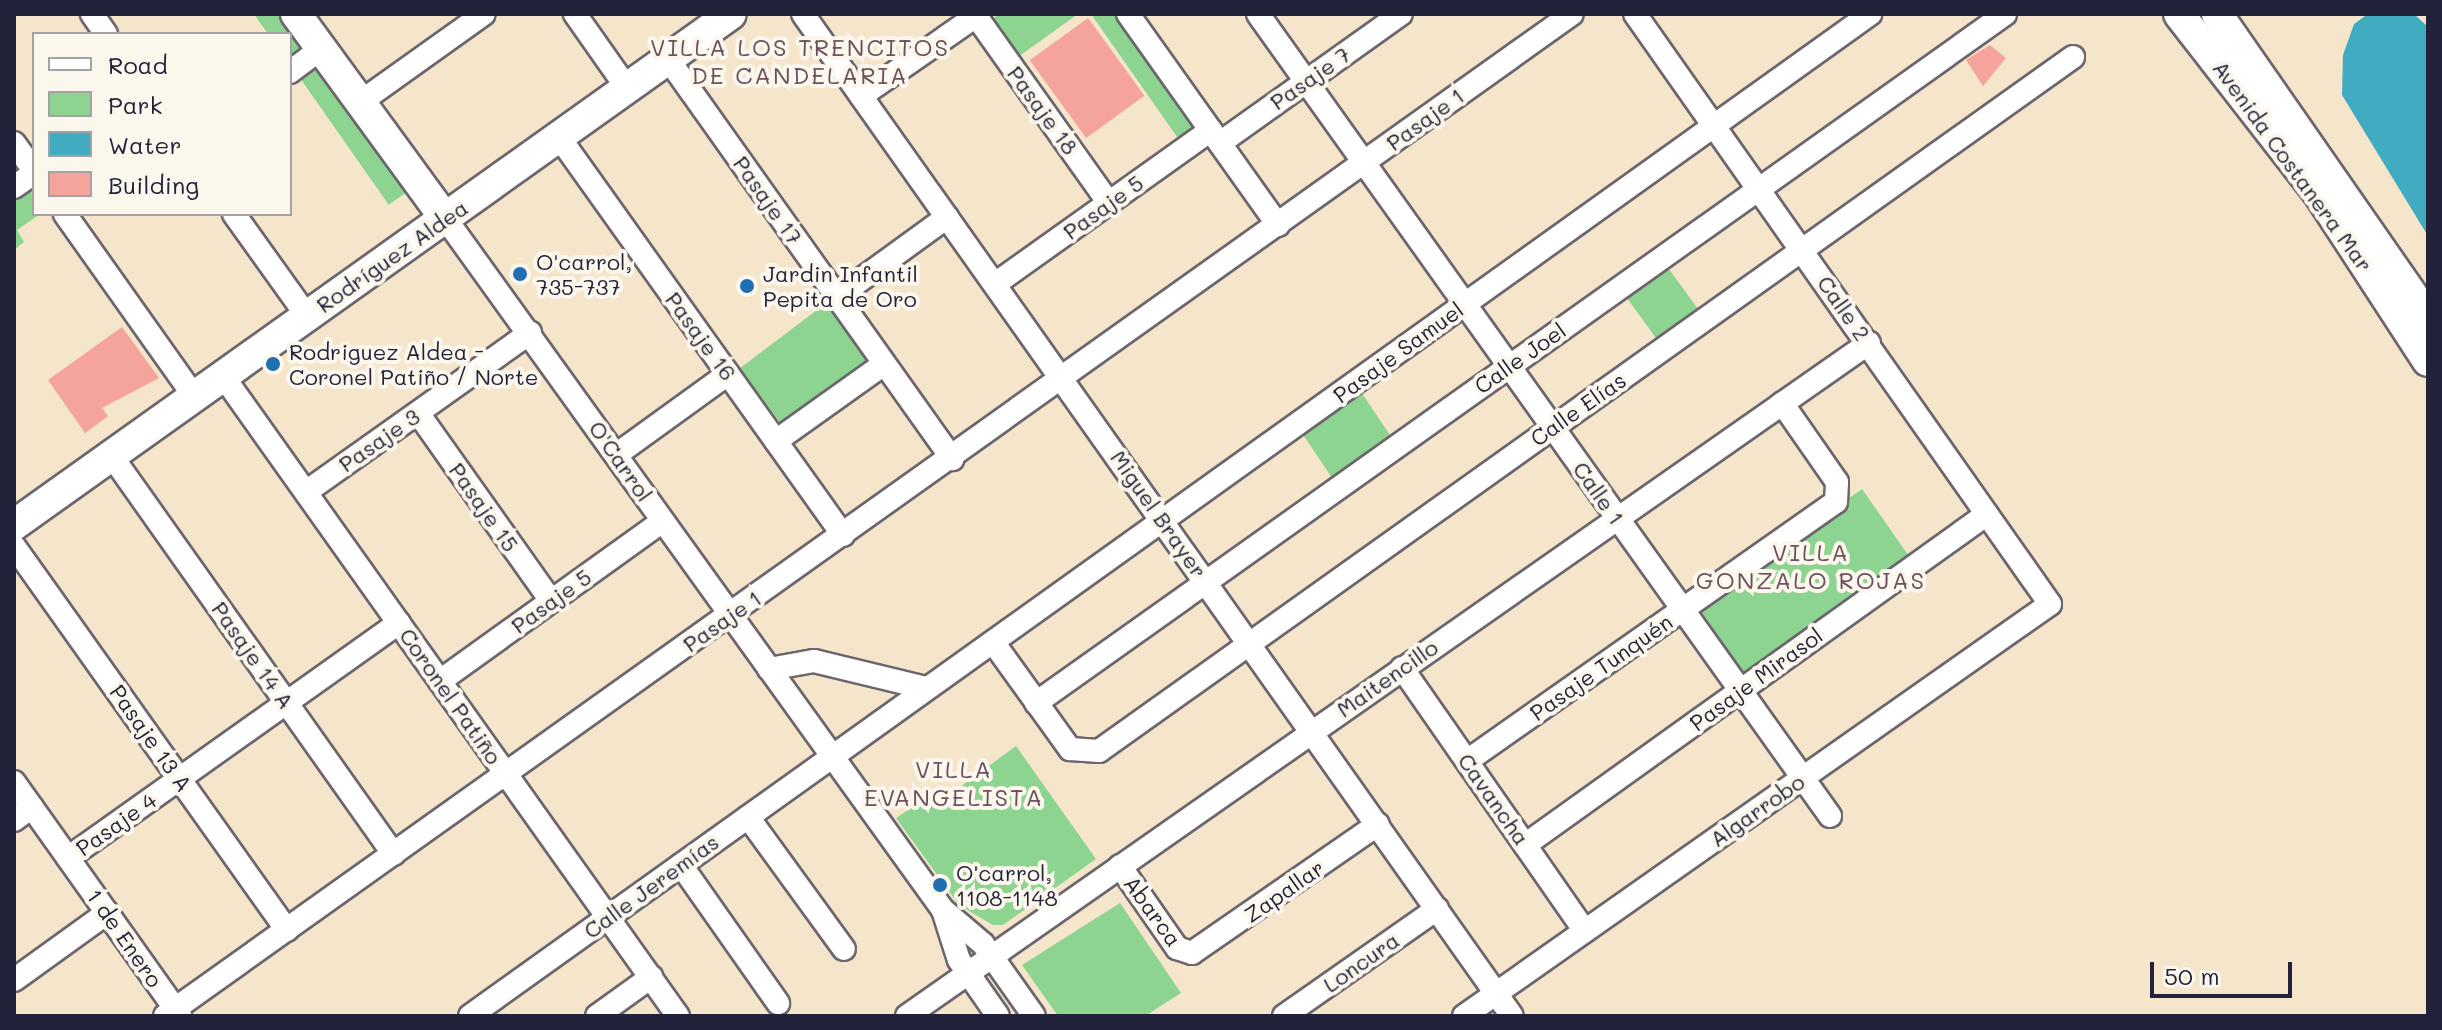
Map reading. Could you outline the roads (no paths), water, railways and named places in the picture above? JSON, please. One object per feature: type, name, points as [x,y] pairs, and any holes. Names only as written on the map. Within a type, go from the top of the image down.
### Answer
[{"type":"street","points":[[92,14],[105,32]]},
{"type":"street","name":"O'Carrol","points":[[296,14],[530,333],[943,910],[992,956],[1034,1016]]},
{"type":"street","points":[[575,14],[627,88]]},
{"type":"street","name":"Rodríguez Aldea","points":[[14,525],[731,14]]},
{"type":"street","name":"Miguel Brayer","points":[[803,14],[1313,730],[1512,1016]]},
{"type":"street","points":[[1128,14],[1278,225]]},
{"type":"street","name":"Calle 1","points":[[1258,14],[1830,816]]},
{"type":"street","name":"Pasaje 7","points":[[1216,137],[1306,81],[1401,14]]},
{"type":"street","name":"Pasaje 1","points":[[173,1014],[1572,14]]},
{"type":"street","name":"Calle 2","points":[[1635,14],[2050,604]]},
{"type":"street","name":"Pasaje Samuel","points":[[833,757],[1870,14]]},
{"type":"street","name":"Calle Joel","points":[[1036,703],[2005,14]]},
{"type":"street","name":"Avenida Costanera Mar","points":[[2179,14],[2319,194],[2428,361]]},
{"type":"street","name":"Avenida Costanera Mar","points":[[2217,14],[2428,318]]},
{"type":"street","points":[[861,96],[977,15]]},
{"type":"street","name":"Pasaje 18","points":[[977,15],[1109,203]]},
{"type":"street","points":[[359,103],[478,16]]},
{"type":"street","points":[[292,71],[321,49]]},
{"type":"street","name":"Calle Elías","points":[[1036,703],[1081,755],[1099,751],[2073,57]]},
{"type":"street","name":"Pasaje 17","points":[[668,59],[952,459]]},
{"type":"street","name":"Pasaje 16","points":[[559,137],[843,535]]},
{"type":"street","name":"Pasaje 5","points":[[995,284],[1109,203],[1216,137]]},
{"type":"street","points":[[14,143],[32,169]]},
{"type":"street","points":[[14,187],[32,174]]},
{"type":"street","points":[[235,216],[307,316]]},
{"type":"street","points":[[837,297],[947,217]]},
{"type":"street","points":[[77,218],[194,396]]},
{"type":"street","name":"Pasaje 3","points":[[306,492],[530,333]]},
{"type":"street","name":"Maitencillo","points":[[907,1016],[1616,517],[1869,343]]},
{"type":"street","points":[[776,441],[884,364]]},
{"type":"street","points":[[616,455],[728,374]]},
{"type":"street","name":"Coronel Patiño","points":[[223,376],[678,1016]]},
{"type":"street","name":"Pasaje Tunquén","points":[[1467,761],[1838,498],[1837,482],[1782,403]]},
{"type":"street","name":"Pasaje 15","points":[[418,413],[551,601]]},
{"type":"street","name":"Pasaje 14 A","points":[[111,455],[394,854]]},
{"type":"street","name":"Pasaje Mirasol","points":[[1525,845],[1987,514]]},
{"type":"street","name":"Pasaje 5","points":[[440,681],[663,521]]},
{"type":"street","name":"Pasaje 13 A","points":[[14,546],[287,930]]},
{"type":"street","name":"Algarrobo","points":[[1464,1016],[2050,604]]},
{"type":"street","name":"Pasaje 4","points":[[68,858],[399,623]]},
{"type":"street","points":[[993,642],[1036,703]]},
{"type":"street","points":[[769,669],[814,661],[926,688]]},
{"type":"street","name":"Cavancha","points":[[1402,668],[1585,931]]},
{"type":"street","name":"Calle Jeremías","points":[[470,1016],[833,757]]},
{"type":"street","name":"1 de Enero","points":[[14,782],[23,813],[68,858],[173,1014]]},
{"type":"street","points":[[748,817],[844,949]]},
{"type":"street","name":"Zapallar","points":[[1187,953],[1378,824]]},
{"type":"street","points":[[681,865],[778,1003]]},
{"type":"street","name":"Abarca","points":[[1120,866],[1187,953]]},
{"type":"street","name":"Loncura","points":[[1284,1016],[1437,909]]},
{"type":"street","name":"O'Carrol","points":[[943,910],[968,973],[998,1016]]},
{"type":"street","points":[[14,980],[107,913]]},
{"type":"street","points":[[597,1016],[651,977]]},
{"type":"water","points":[[2368,14],[2414,14],[2428,27],[2428,236],[2342,95],[2343,55],[2354,24]]},
{"type":"place","name":"O'carrol, 735-737","points":[[520,274]]},
{"type":"place","name":"Jardin Infantil Pepita de Oro","points":[[747,286]]},
{"type":"place","name":"Rodriguez Aldea - Coronel Patiño / Norte","points":[[273,364]]},
{"type":"place","name":"O'carrol, 1108-1148","points":[[940,885]]},
{"type":"district","name":"VILLA LOS TRENCITOS DE CANDELARIA","points":[[800,61]]},
{"type":"district","name":"VILLA GONZALO ROJAS","points":[[1811,566]]},
{"type":"district","name":"VILLA EVANGELISTA","points":[[954,783]]}]
